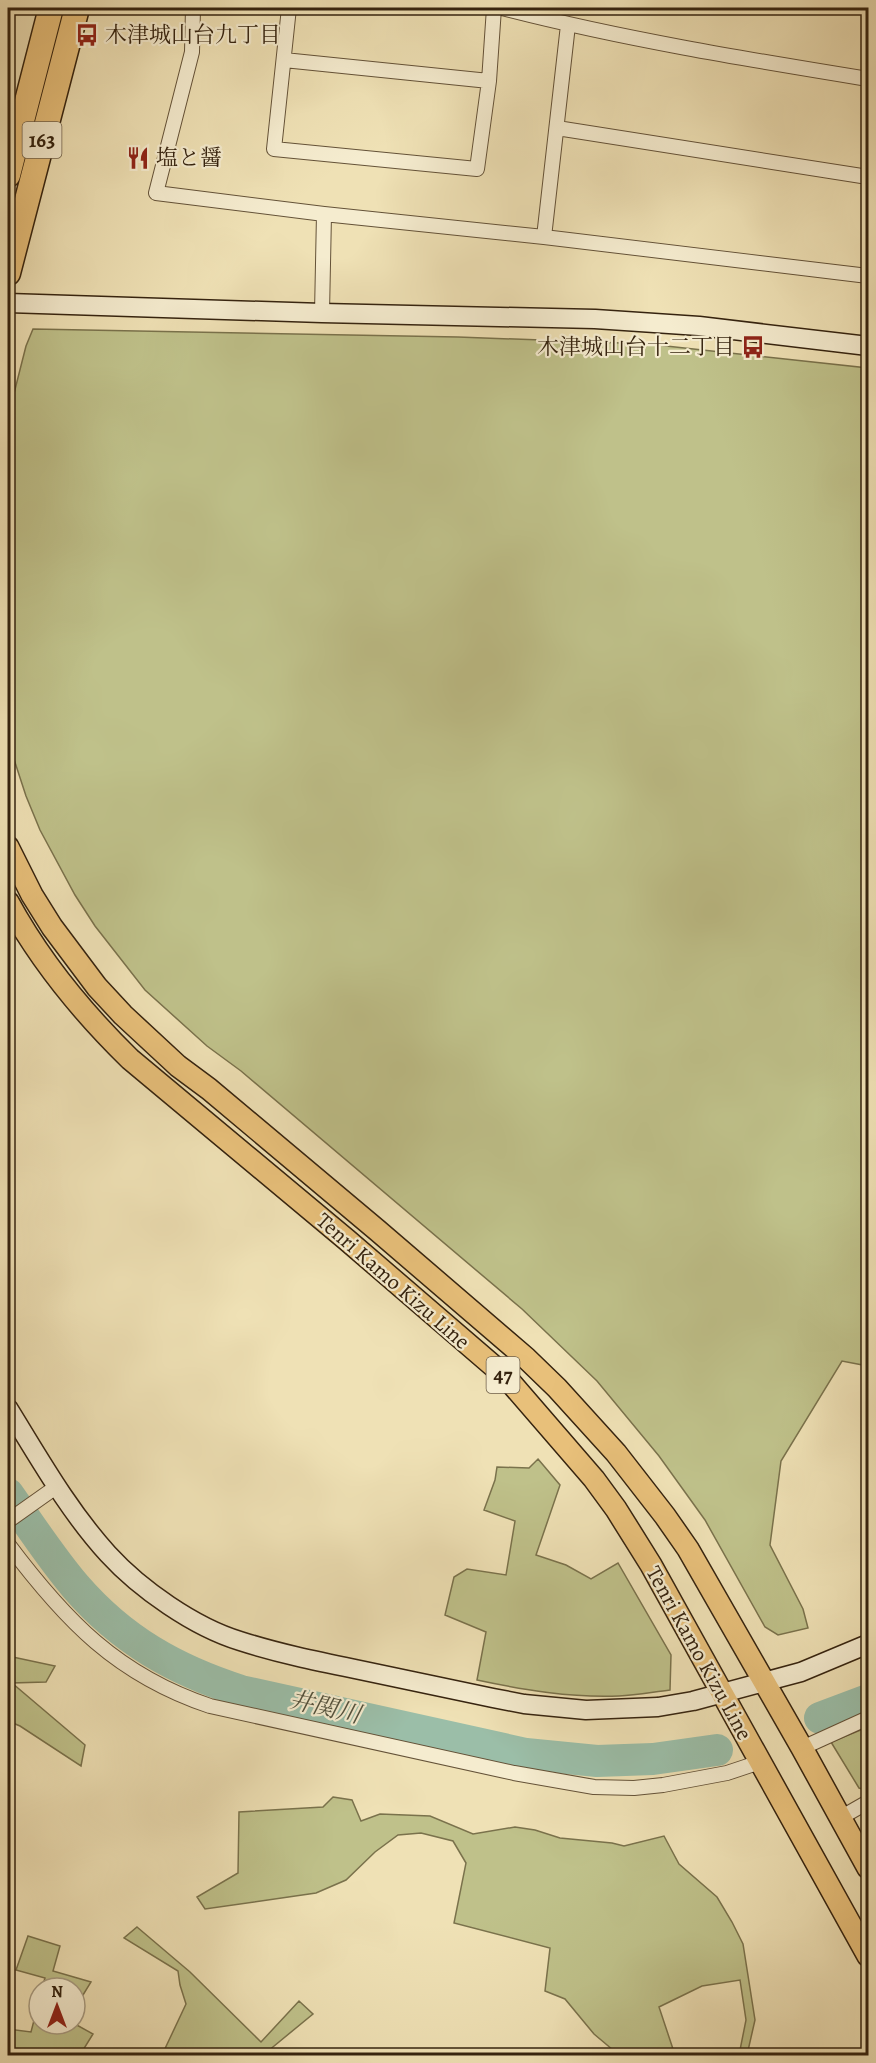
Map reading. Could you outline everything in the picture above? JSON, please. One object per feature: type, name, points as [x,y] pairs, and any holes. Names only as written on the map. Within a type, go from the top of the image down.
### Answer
[{"type":"highway","name":"163","points":[[8,175],[51,8]]},
{"type":"highway","name":"163","points":[[8,273],[77,8]]},
{"type":"main road","name":"Tenri Kamo Kizu Line","points":[[8,846],[32,895],[52,927],[80,966],[123,1015],[178,1066],[209,1089],[526,1358],[587,1420],[641,1484],[688,1549],[868,1869]]},
{"type":"main road","name":"Tenri Kamo Kizu Line","points":[[8,902],[34,946],[62,983],[104,1033],[130,1059],[347,1240],[505,1376],[594,1479],[651,1565],[868,1956]]},
{"type":"street","points":[[193,8],[192,52],[156,193],[868,276]]},
{"type":"street","points":[[289,8],[274,149],[477,169],[489,81],[494,8]]},
{"type":"street","points":[[502,8],[568,24],[735,57],[868,79]]},
{"type":"street","points":[[544,237],[568,24]]},
{"type":"street","points":[[284,60],[489,81]]},
{"type":"street","points":[[557,128],[868,177]]},
{"type":"street","points":[[322,313],[324,214]]},
{"type":"street","points":[[8,303],[595,319],[699,326],[868,346]]},
{"type":"street","points":[[8,1407],[56,1487],[109,1554],[130,1575],[170,1606],[238,1641],[513,1702],[555,1708],[622,1710],[658,1707],[722,1694],[801,1672],[868,1644]]},
{"type":"street","points":[[8,1521],[56,1487]]},
{"type":"street","points":[[8,1544],[40,1588],[73,1623],[106,1652],[134,1672],[165,1689],[210,1706],[514,1773],[594,1787],[634,1788],[663,1785],[727,1773],[760,1762]]},
{"type":"street","points":[[802,1748],[868,1718]]},
{"type":"street","points":[[840,1818],[868,1802]]},
{"type":"green space","points":[[33,329],[458,337],[648,344],[868,368],[868,1366],[842,1361],[781,1461],[770,1545],[803,1609],[808,1628],[778,1635],[765,1627],[705,1520],[659,1456],[597,1381],[522,1309],[241,1071],[207,1046],[145,990],[95,926],[75,895],[40,830],[8,741],[8,417],[26,346]]},
{"type":"green space","points":[[538,1459],[560,1485],[536,1555],[566,1565],[591,1579],[618,1563],[671,1655],[670,1690],[619,1696],[583,1696],[530,1690],[477,1680],[486,1632],[445,1615],[454,1577],[467,1569],[506,1575],[515,1521],[484,1510],[495,1480],[497,1467],[529,1468]]},
{"type":"green space","points":[[8,1656],[55,1666],[46,1682],[12,1683],[85,1745],[81,1766],[20,1726],[8,1721]]},
{"type":"green space","points":[[868,1727],[868,1789],[866,1790],[859,1788],[831,1742]]},
{"type":"green space","points":[[333,1797],[352,1800],[361,1821],[380,1814],[430,1816],[473,1834],[515,1827],[535,1830],[560,1838],[624,1846],[664,1836],[679,1864],[717,1897],[743,1944],[755,2020],[747,2055],[739,2055],[746,2020],[740,1980],[702,1986],[659,2007],[675,2055],[619,2055],[594,2034],[565,1999],[545,1991],[550,1948],[454,1923],[466,1863],[453,1841],[421,1833],[398,1835],[375,1852],[346,1880],[316,1893],[205,1909],[197,1897],[238,1873],[239,1812],[323,1807]]},
{"type":"green space","points":[[137,1927],[190,1972],[261,2042],[299,2001],[313,2014],[268,2051],[271,2055],[162,2055],[186,2004],[178,1971],[124,1938]]},
{"type":"green space","points":[[28,1936],[60,1946],[53,1971],[70,1976],[38,1976],[16,1970]]},
{"type":"green space","points":[[8,2029],[27,2031],[27,2036],[87,2036],[87,2031],[93,2034],[80,2055],[8,2055]]},
{"type":"waterway","name":"井関川","points":[[8,1494],[67,1576],[112,1623],[151,1651],[217,1683],[241,1691],[526,1754],[597,1761],[653,1759],[717,1750]]},
{"type":"waterway","name":"井関川","points":[[820,1718],[868,1700]]},
{"type":"place","name":"木津城山台九丁目","points":[[87,35]]},
{"type":"place","name":"塩と醤","points":[[138,158]]},
{"type":"place","name":"木津城山台十二丁目","points":[[753,347]]}]
